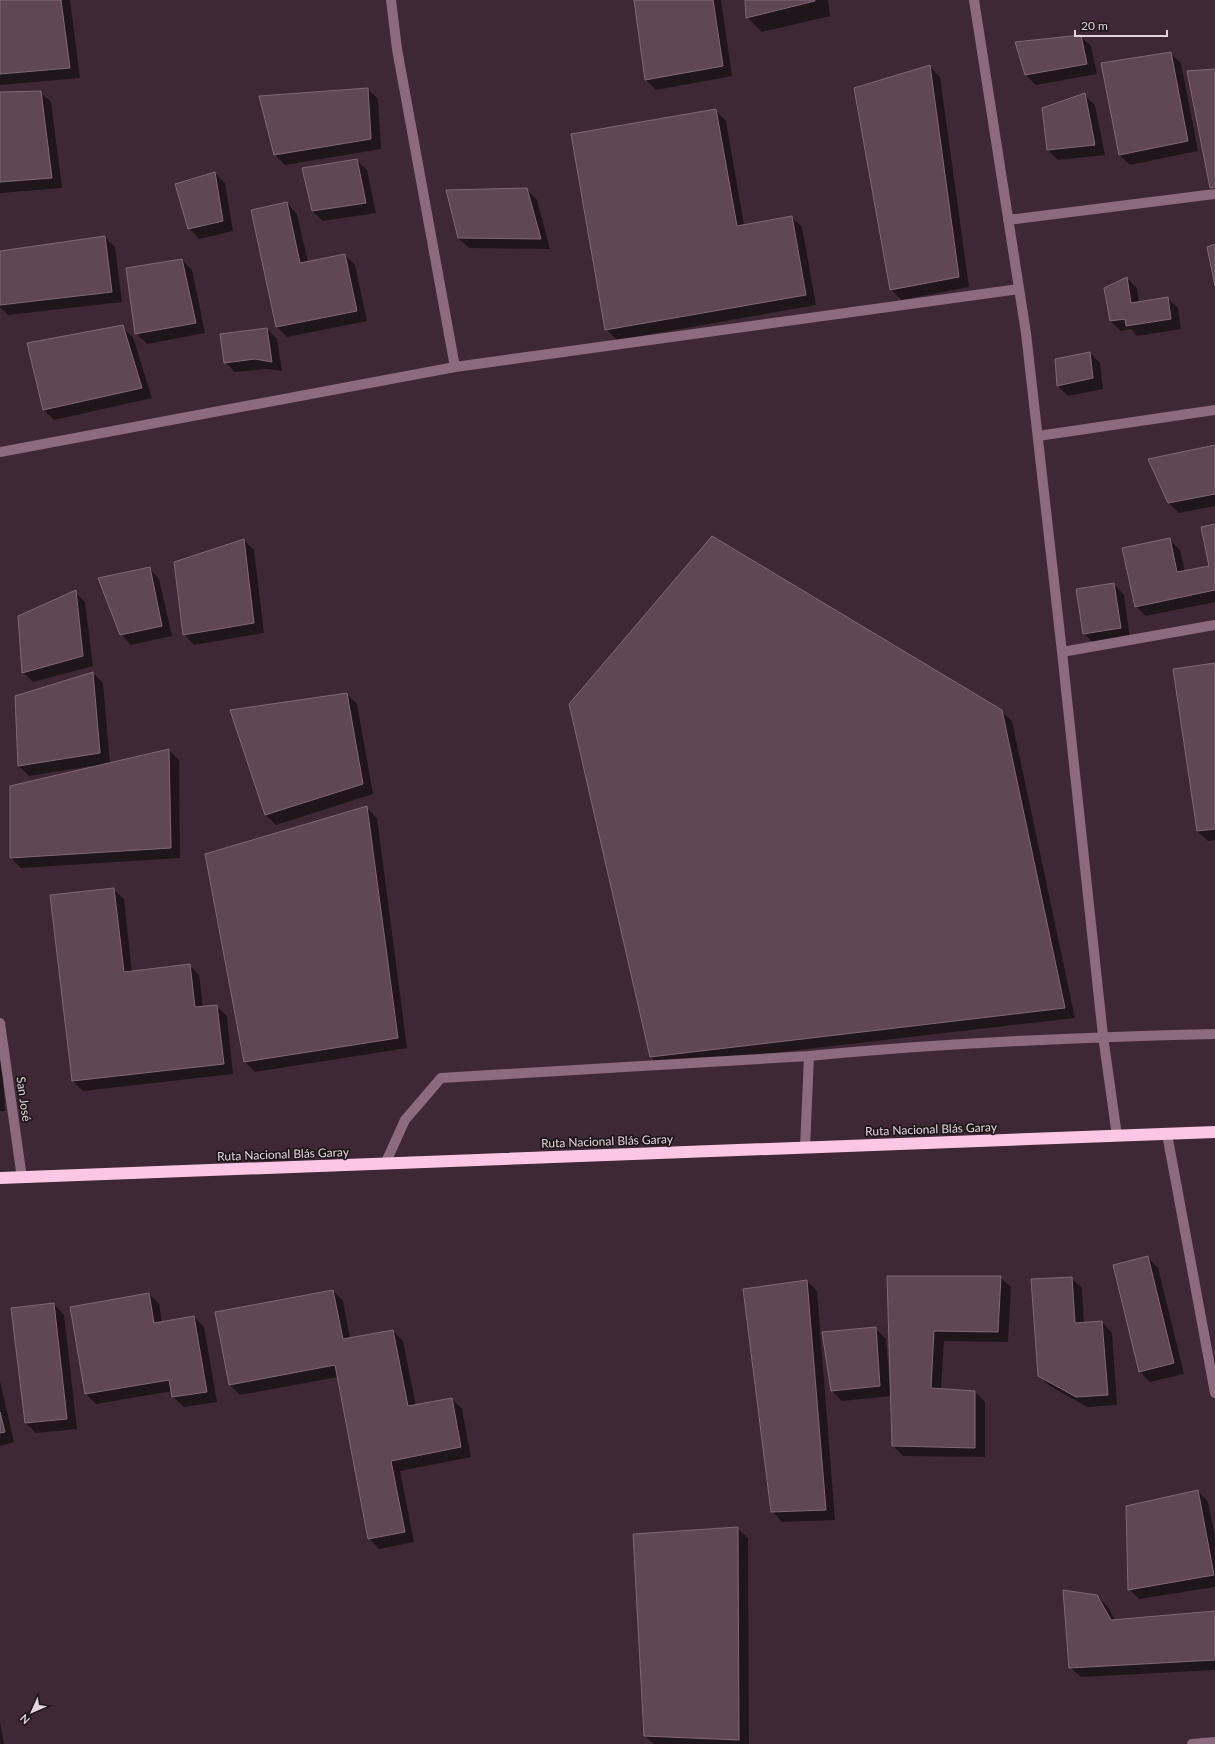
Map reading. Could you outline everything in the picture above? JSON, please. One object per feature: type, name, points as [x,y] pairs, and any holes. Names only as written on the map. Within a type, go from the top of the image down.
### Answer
[{"type":"highway","name":"Ruta Nacional Blás Garay","points":[[0,1178],[1215,1132]]},
{"type":"street","points":[[391,0],[397,49],[455,367]]},
{"type":"street","points":[[974,0],[1026,333],[1103,1036],[1117,1136]]},
{"type":"street","points":[[1008,220],[1215,194]]},
{"type":"street","points":[[0,452],[455,367],[1019,289]]},
{"type":"street","points":[[1038,436],[1215,410]]},
{"type":"street","points":[[1062,652],[1215,625]]},
{"type":"street","name":"San José","points":[[0,1024],[22,1178]]},
{"type":"street","points":[[385,1164],[405,1120],[441,1078],[809,1056],[867,1050],[1103,1036],[1215,1034]]},
{"type":"street","points":[[805,1148],[809,1056]]},
{"type":"street","points":[[1167,1134],[1215,1393]]},
{"type":"street","points":[[1192,1744],[1215,1742]]},
{"type":"building","points":[[0,0],[61,0],[70,68],[0,74]]},
{"type":"building","points":[[634,0],[713,0],[723,66],[645,80]]},
{"type":"building","points":[[745,0],[815,0],[815,1],[746,18]]},
{"type":"building","points":[[1081,35],[1087,64],[1025,75],[1015,42]]},
{"type":"building","points":[[1171,52],[1188,141],[1119,155],[1101,63]]},
{"type":"building","points":[[930,65],[959,277],[890,290],[854,88]]},
{"type":"building","points":[[1215,69],[1215,187],[1210,188],[1187,71]]},
{"type":"building","points":[[368,88],[371,139],[274,155],[259,96]]},
{"type":"building","points":[[41,91],[52,178],[0,182],[0,92]]},
{"type":"building","points":[[1085,93],[1095,145],[1047,150],[1042,108]]},
{"type":"building","points":[[716,109],[737,226],[792,216],[806,295],[605,330],[571,134]]},
{"type":"building","points":[[357,159],[366,203],[312,211],[302,168]]},
{"type":"building","points":[[215,172],[223,221],[188,229],[175,184]]},
{"type":"building","points":[[527,188],[541,239],[458,238],[446,190]]},
{"type":"building","points":[[287,202],[300,263],[345,254],[357,311],[276,327],[251,210]]},
{"type":"building","points":[[105,236],[112,292],[0,305],[0,251]]},
{"type":"building","points":[[1215,244],[1215,286],[1207,247]]},
{"type":"building","points":[[182,259],[196,323],[135,334],[126,268]]},
{"type":"building","points":[[1127,277],[1131,303],[1168,297],[1171,319],[1126,326],[1125,319],[1110,321],[1104,288]]},
{"type":"building","points":[[123,325],[142,388],[43,410],[27,343]]},
{"type":"building","points":[[267,328],[272,362],[255,359],[224,363],[220,334]]},
{"type":"building","points":[[1090,352],[1093,378],[1057,386],[1055,359]]},
{"type":"building","points":[[1215,445],[1215,494],[1168,503],[1148,459]]},
{"type":"building","points":[[1215,524],[1215,590],[1135,607],[1122,548],[1170,538],[1177,572],[1209,566],[1201,527]]},
{"type":"building","points":[[712,536],[1002,710],[1065,1008],[650,1057],[569,704]]},
{"type":"building","points":[[244,539],[254,623],[183,635],[174,562]]},
{"type":"building","points":[[150,567],[162,626],[120,635],[98,578]]},
{"type":"building","points":[[1114,583],[1121,628],[1083,634],[1076,589]]},
{"type":"building","points":[[76,590],[83,656],[22,673],[18,616]]},
{"type":"building","points":[[1215,663],[1215,829],[1197,831],[1173,669]]},
{"type":"building","points":[[93,672],[100,753],[18,766],[15,696]]},
{"type":"building","points":[[347,693],[363,784],[265,815],[230,710]]},
{"type":"building","points":[[169,749],[171,848],[10,858],[10,786]]},
{"type":"building","points":[[367,806],[398,1038],[244,1062],[205,854]]},
{"type":"building","points":[[114,888],[124,972],[190,964],[195,1007],[217,1005],[224,1064],[72,1081],[50,895]]},
{"type":"building","points":[[1148,1256],[1174,1363],[1139,1372],[1113,1265]]},
{"type":"building","points":[[887,1276],[1001,1276],[998,1332],[934,1331],[931,1388],[975,1391],[975,1448],[892,1446]]},
{"type":"building","points":[[1072,1277],[1075,1323],[1102,1321],[1108,1395],[1076,1397],[1038,1376],[1031,1279]]},
{"type":"building","points":[[807,1280],[826,1510],[771,1512],[743,1289]]},
{"type":"building","points":[[333,1290],[343,1339],[393,1330],[408,1406],[452,1398],[461,1447],[391,1461],[405,1532],[368,1539],[335,1365],[229,1385],[215,1312]]},
{"type":"building","points":[[149,1293],[154,1323],[194,1316],[207,1392],[172,1397],[169,1380],[85,1394],[70,1307]]},
{"type":"building","points":[[54,1303],[67,1419],[25,1423],[11,1308]]},
{"type":"building","points":[[876,1327],[880,1386],[831,1391],[822,1332]]},
{"type":"building","points":[[0,1412],[5,1432],[0,1433]]},
{"type":"building","points":[[1198,1490],[1214,1575],[1128,1590],[1126,1506]]},
{"type":"building","points":[[738,1527],[739,1740],[644,1736],[633,1534]]},
{"type":"building","points":[[1063,1590],[1097,1595],[1111,1620],[1215,1611],[1215,1660],[1069,1668]]}]
